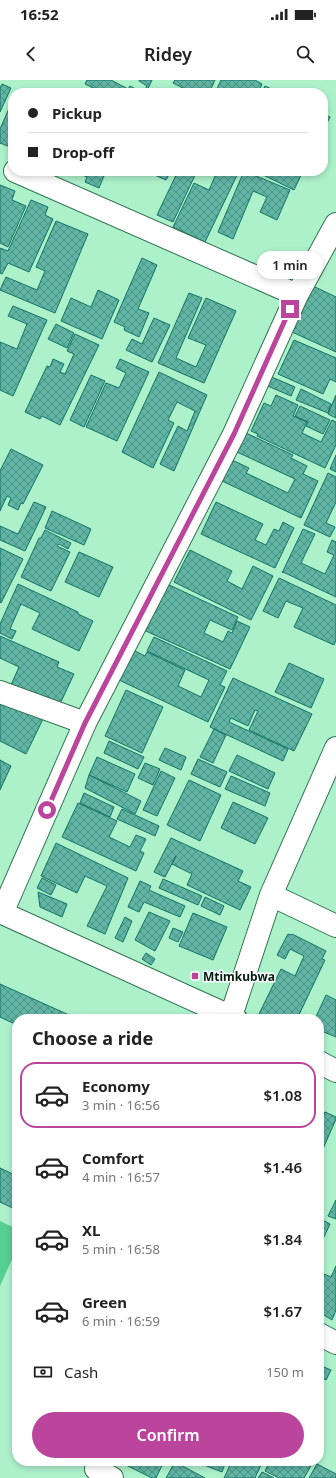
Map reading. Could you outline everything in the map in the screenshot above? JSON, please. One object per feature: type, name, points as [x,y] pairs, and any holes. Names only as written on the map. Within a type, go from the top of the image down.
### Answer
[{"type":"street","points":[[28,176],[297,295]]},
{"type":"street","points":[[223,1014],[1,913],[85,723],[234,434],[297,295],[336,224]]},
{"type":"street","points":[[0,692],[85,723]]},
{"type":"street","points":[[233,1014],[271,895],[336,748]]},
{"type":"street","points":[[271,895],[336,926]]},
{"type":"street","points":[[324,1065],[336,1071]]},
{"type":"street","points":[[324,1337],[336,1343]]},
{"type":"green space","points":[[0,1221],[12,1227],[12,1259],[0,1286]]},
{"type":"building","points":[[87,80],[111,80],[126,88],[93,88],[85,84]]},
{"type":"building","points":[[139,80],[152,80],[148,88],[146,88],[147,86],[139,81]]},
{"type":"building","points":[[175,80],[215,80],[211,88],[183,88],[173,83]]},
{"type":"building","points":[[221,80],[255,80],[262,84],[260,88],[217,88]]},
{"type":"building","points":[[2,84],[11,88],[8,88],[8,95],[0,112],[0,88]]},
{"type":"building","points":[[8,111],[8,146],[0,143],[0,129]]},
{"type":"building","points":[[85,176],[104,176],[99,188],[85,182],[87,177]]},
{"type":"building","points":[[157,176],[168,176],[166,180]]},
{"type":"building","points":[[176,176],[195,176],[173,222],[157,215]]},
{"type":"building","points":[[215,176],[237,176],[205,242],[173,227],[194,183],[209,190]]},
{"type":"building","points":[[242,176],[256,176],[290,190],[277,220],[260,212],[267,197],[253,191],[233,239],[218,232]]},
{"type":"building","points":[[265,176],[301,176],[294,190]]},
{"type":"building","points":[[0,185],[15,191],[12,200],[26,206],[8,247],[0,243]]},
{"type":"building","points":[[31,200],[48,207],[45,215],[53,219],[29,272],[8,263],[2,274],[0,273],[0,248],[8,251]]},
{"type":"building","points":[[56,221],[88,234],[55,313],[0,290],[6,277],[37,290],[45,271],[36,267]]},
{"type":"building","points":[[142,258],[157,265],[138,309],[149,313],[139,337],[124,330],[125,327],[114,322]]},
{"type":"building","points":[[313,286],[336,297],[336,352],[292,332]]},
{"type":"building","points":[[98,290],[119,300],[102,339],[61,321],[71,298],[91,307]]},
{"type":"building","points":[[189,293],[202,298],[176,358],[196,367],[206,345],[188,338],[206,298],[236,311],[204,383],[158,363]]},
{"type":"building","points":[[13,306],[47,320],[13,396],[0,390],[0,342],[17,349],[27,324],[8,316]]},
{"type":"building","points":[[154,318],[170,325],[152,362],[126,350],[132,339],[142,344]]},
{"type":"building","points":[[56,324],[74,333],[67,348],[48,339]]},
{"type":"building","points":[[75,334],[99,345],[60,425],[42,416],[40,419],[25,412],[47,366],[50,367],[53,359],[64,364],[60,372],[65,374],[74,354],[67,351]]},
{"type":"building","points":[[294,340],[336,358],[336,382],[330,379],[323,394],[278,374]]},
{"type":"building","points":[[120,359],[149,372],[117,441],[86,427],[106,383],[119,388],[126,373],[116,368]]},
{"type":"building","points":[[159,372],[207,395],[174,471],[160,464],[178,426],[187,431],[195,411],[177,402],[168,420],[174,423],[153,468],[122,452]]},
{"type":"building","points":[[91,375],[105,381],[84,427],[70,420]]},
{"type":"building","points":[[267,375],[295,387],[291,396],[263,384]]},
{"type":"building","points":[[301,389],[331,404],[328,413],[296,400]]},
{"type":"building","points":[[276,395],[298,405],[293,416],[307,422],[302,433],[321,442],[332,420],[336,422],[336,445],[325,468],[257,436],[258,434],[251,431],[264,403],[271,406]]},
{"type":"building","points":[[336,395],[336,418],[328,414]]},
{"type":"building","points":[[300,406],[330,420],[323,434],[306,426],[308,422],[295,416]]},
{"type":"building","points":[[246,433],[293,455],[291,458],[307,466],[303,474],[318,481],[301,518],[222,481],[232,460],[249,468],[246,473],[288,493],[295,479],[237,452]]},
{"type":"building","points":[[11,449],[43,465],[23,504],[21,503],[18,510],[8,505],[11,498],[7,496],[0,511],[0,471]]},
{"type":"building","points":[[336,455],[336,472],[330,469]]},
{"type":"building","points":[[328,473],[336,477],[336,502],[326,523],[335,527],[330,537],[304,525]]},
{"type":"building","points":[[34,502],[46,507],[25,551],[0,540],[0,526],[18,534]]},
{"type":"building","points":[[216,502],[263,524],[255,540],[266,545],[274,529],[279,531],[283,522],[294,528],[275,568],[201,534]]},
{"type":"building","points":[[52,511],[91,529],[84,545],[45,528]]},
{"type":"building","points":[[303,529],[315,534],[301,563],[325,574],[334,555],[327,552],[332,540],[336,542],[336,597],[283,572],[282,573]]},
{"type":"building","points":[[45,530],[71,543],[68,549],[59,544],[57,546],[70,552],[51,591],[21,577],[39,538],[41,538]]},
{"type":"building","points":[[0,548],[23,559],[1,603],[0,602]]},
{"type":"building","points":[[190,550],[232,571],[227,581],[242,589],[253,566],[273,576],[251,620],[174,582]]},
{"type":"building","points":[[79,552],[113,567],[99,597],[65,582]]},
{"type":"building","points":[[279,578],[336,605],[336,640],[334,645],[294,627],[303,608],[286,601],[278,618],[263,611]]},
{"type":"building","points":[[165,583],[238,617],[232,630],[210,620],[204,633],[223,642],[228,631],[232,633],[237,621],[250,627],[230,669],[137,627]]},
{"type":"building","points":[[18,584],[78,612],[78,614],[93,621],[79,651],[32,629],[40,613],[21,604],[10,629],[16,631],[12,639],[0,633],[0,624]]},
{"type":"building","points":[[0,636],[59,662],[57,667],[74,674],[59,706],[11,685],[19,667],[0,658]]},
{"type":"building","points":[[154,637],[227,671],[220,685],[225,687],[208,722],[119,680],[133,650],[145,656],[147,652],[185,670],[178,686],[201,697],[209,680],[147,651]]},
{"type":"building","points":[[289,663],[324,679],[311,708],[275,692]]},
{"type":"building","points":[[233,678],[312,714],[294,751],[249,730],[258,711],[255,710],[248,726],[231,718],[229,722],[288,749],[283,761],[210,727]]},
{"type":"building","points":[[126,690],[163,707],[142,753],[105,736]]},
{"type":"building","points":[[0,699],[43,719],[26,754],[0,741]]},
{"type":"building","points":[[214,729],[226,735],[213,763],[200,757]]},
{"type":"building","points":[[109,741],[144,757],[138,769],[104,753]]},
{"type":"building","points":[[165,748],[186,757],[181,770],[159,760]]},
{"type":"building","points":[[237,755],[275,773],[268,789],[229,771]]},
{"type":"building","points":[[97,757],[135,774],[127,792],[89,775]]},
{"type":"building","points":[[198,759],[227,772],[220,787],[191,774]]},
{"type":"building","points":[[0,760],[11,766],[0,790]]},
{"type":"building","points":[[145,763],[160,769],[153,785],[138,778]]},
{"type":"building","points":[[161,771],[175,778],[157,816],[143,810]]},
{"type":"building","points":[[89,775],[141,801],[135,814],[85,788]]},
{"type":"building","points":[[231,776],[270,793],[265,806],[225,789]]},
{"type":"building","points":[[189,780],[221,795],[200,841],[167,825]]},
{"type":"building","points":[[84,793],[114,807],[110,817],[80,803]]},
{"type":"building","points":[[233,802],[268,818],[255,844],[221,828]]},
{"type":"building","points":[[78,803],[117,821],[109,837],[130,847],[136,835],[146,839],[140,851],[144,853],[136,871],[62,837]]},
{"type":"building","points":[[122,809],[159,826],[155,836],[117,819]]},
{"type":"building","points":[[171,838],[243,871],[238,881],[251,887],[240,910],[187,885],[192,874],[172,864],[176,856],[165,877],[154,872]]},
{"type":"building","points":[[56,843],[128,878],[105,934],[87,926],[107,886],[85,876],[77,893],[41,876]]},
{"type":"building","points":[[42,878],[56,885],[51,895],[37,888]]},
{"type":"building","points":[[163,879],[202,896],[198,905],[159,888]]},
{"type":"building","points":[[140,881],[151,886],[149,890],[185,906],[180,917],[144,902],[139,912],[128,907]]},
{"type":"building","points":[[38,892],[67,904],[62,917],[40,907]]},
{"type":"building","points":[[205,897],[224,906],[220,915],[201,906]]},
{"type":"building","points":[[149,912],[170,921],[155,951],[135,940]]},
{"type":"building","points":[[193,913],[227,927],[213,960],[179,946]]},
{"type":"building","points":[[125,917],[132,921],[123,942],[115,938]]},
{"type":"building","points":[[173,928],[183,932],[178,942],[169,938]]},
{"type":"building","points":[[288,934],[292,934],[326,951],[322,959],[325,960],[299,1014],[259,1014],[281,969],[295,976],[304,956],[290,949],[285,959],[277,955]]},
{"type":"building","points":[[146,953],[155,959],[151,965],[142,959]]},
{"type":"building","points":[[0,984],[67,1014],[12,1014],[12,1023],[0,1017]]},
{"type":"building","points":[[326,995],[336,1000],[336,1037],[324,1032],[324,1014],[317,1014]]},
{"type":"building","points":[[325,1112],[336,1117],[336,1119],[324,1147]]},
{"type":"building","points":[[0,1168],[12,1174],[12,1208],[0,1202]]},
{"type":"building","points":[[336,1200],[336,1219],[328,1216]]},
{"type":"building","points":[[324,1221],[330,1224],[324,1237]]},
{"type":"building","points":[[336,1266],[336,1310],[332,1320],[324,1315],[324,1274],[331,1277]]},
{"type":"building","points":[[324,1367],[331,1370],[326,1380],[324,1379]]},
{"type":"building","points":[[128,1466],[162,1466],[156,1478],[152,1478]]},
{"type":"building","points":[[173,1466],[182,1466],[205,1478],[166,1478]]},
{"type":"building","points":[[207,1466],[224,1466],[222,1472]]},
{"type":"building","points":[[230,1466],[261,1466],[255,1478],[224,1478]]},
{"type":"building","points":[[268,1466],[311,1466],[304,1478],[279,1478],[265,1471]]},
{"type":"building","points":[[316,1466],[321,1466],[336,1474],[336,1478],[309,1478]]},
{"type":"building","points":[[262,1472],[274,1478],[258,1478]]},
{"type":"place","name":"Mtimkubwa","points":[[195,976]]},
{"type":"route","points":[[47,810],[85,723],[234,434],[290,309]]}]
